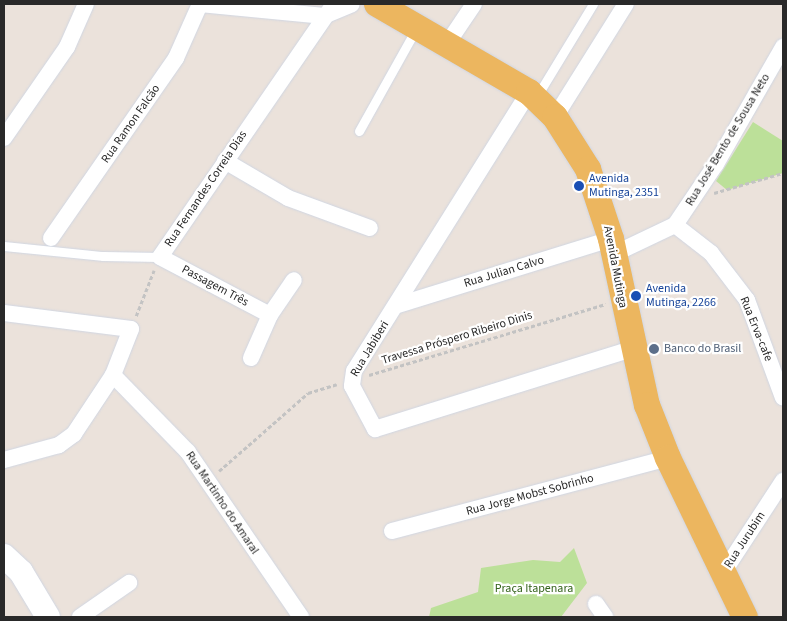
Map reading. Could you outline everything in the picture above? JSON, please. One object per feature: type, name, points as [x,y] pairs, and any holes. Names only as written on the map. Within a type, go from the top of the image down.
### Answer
[{"type":"main road","name":"Avenida Mutinga","points":[[377,4],[532,95],[555,118],[588,169],[613,246],[632,349],[647,405],[668,458],[745,617]]},
{"type":"main road","points":[[4,556],[21,572],[44,614]]},
{"type":"street","points":[[4,138],[67,47],[86,4]]},
{"type":"street","points":[[200,4],[329,10],[352,4]]},
{"type":"street","name":"Rua Ramon Falcão","points":[[51,238],[176,58],[200,4]]},
{"type":"street","points":[[447,44],[474,4]]},
{"type":"street","points":[[555,118],[626,4]]},
{"type":"street","name":"Rua Fernandes Correia Dias","points":[[160,257],[329,10]]},
{"type":"street","name":"Rua José Bento de Sousa Neto","points":[[676,225],[783,47]]},
{"type":"street","name":"Rua Jabiberi","points":[[532,95],[351,380],[371,427],[378,428],[632,349]]},
{"type":"street","points":[[225,161],[288,198],[370,228]]},
{"type":"street","points":[[613,246],[676,225]]},
{"type":"street","name":"Rua Erva-cafe","points":[[676,225],[711,253],[747,300],[783,398]]},
{"type":"street","name":"Rua Julian Calvo","points":[[398,305],[613,246]]},
{"type":"street","name":"Passagem Três","points":[[160,257],[270,315]]},
{"type":"street","points":[[251,358],[270,315],[294,280]]},
{"type":"street","points":[[4,313],[131,329],[113,375],[74,434],[59,445],[4,460]]},
{"type":"street","name":"Rua Martinho do Amaral","points":[[113,375],[188,452],[209,480],[301,617]]},
{"type":"street","name":"Rua Jorge Mobst Sobrinho","points":[[392,531],[668,458]]},
{"type":"street","name":"Rua Jurubim","points":[[723,573],[783,481]]},
{"type":"street","points":[[80,617],[129,583]]},
{"type":"lane","points":[[532,95],[593,4]]},
{"type":"lane","points":[[359,131],[416,28]]},
{"type":"lane","points":[[4,246],[160,257]]},
{"type":"path","points":[[693,198],[783,174]]},
{"type":"path","name":"Rua Fernandes Correia Dias","points":[[131,329],[160,257]]},
{"type":"path","name":"Travessa Próspero Ribeiro Dinis","points":[[209,480],[308,393],[596,307]]},
{"type":"green space","points":[[753,122],[783,141],[783,173],[727,190],[716,181]]},
{"type":"green space","name":"Praça Itapenara","points":[[574,548],[587,583],[561,617],[429,617],[431,608],[478,592],[481,568],[533,560],[560,562]]},
{"type":"place","name":"Avenida Mutinga, 2351","points":[[579,186]]},
{"type":"place","name":"Avenida Mutinga, 2266","points":[[636,296]]},
{"type":"place","name":"Banco do Brasil","points":[[654,349]]}]
